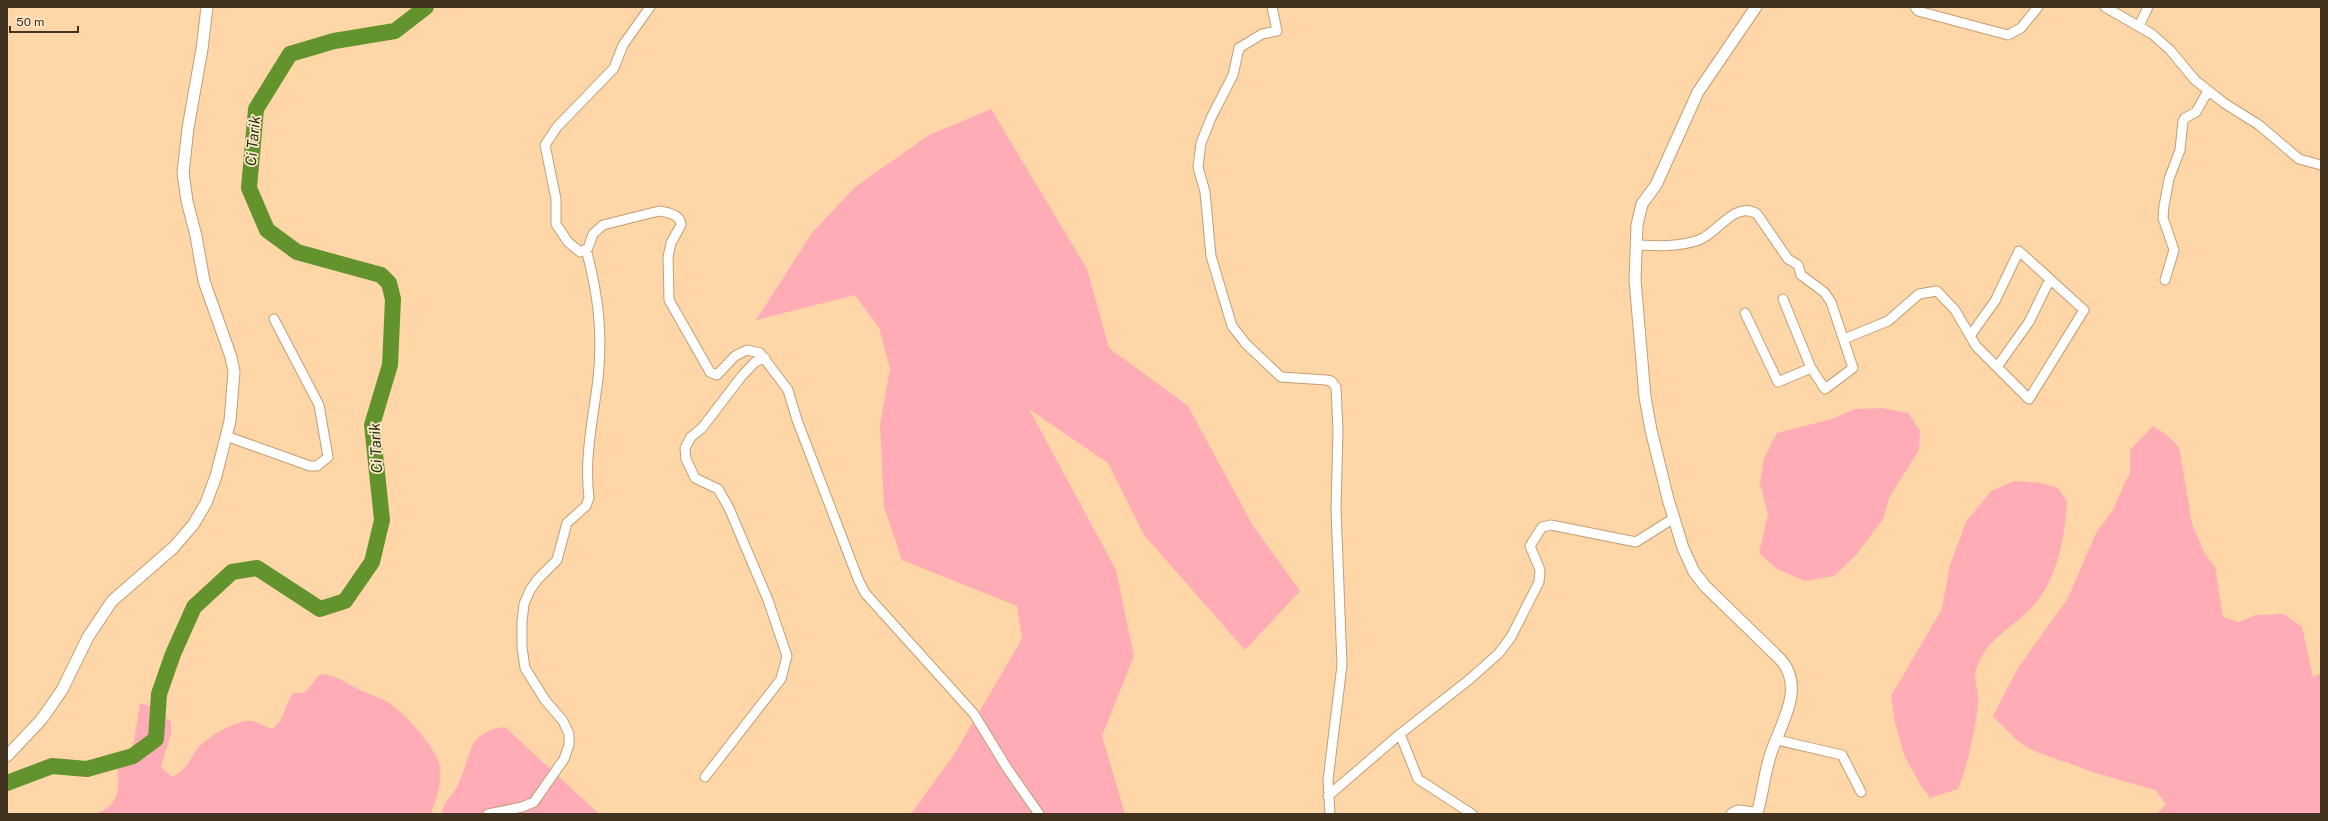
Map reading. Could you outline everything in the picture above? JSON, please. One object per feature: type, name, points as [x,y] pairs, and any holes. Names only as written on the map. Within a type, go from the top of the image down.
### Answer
[{"type":"street","points":[[7,756],[41,720],[62,690],[88,636],[112,601],[173,548],[193,525],[206,503],[216,476],[226,436],[234,391],[234,372],[232,357],[204,281],[196,236],[187,202],[183,173],[187,136],[207,7]]},
{"type":"street","points":[[650,7],[623,45],[614,68],[557,127],[545,145],[556,199],[556,224],[559,231],[574,249],[580,252],[586,249],[593,234],[603,225],[659,211],[675,216],[682,224],[671,243],[668,257],[669,300],[710,372],[712,375],[717,374],[744,351],[756,351],[765,358],[790,393],[797,420],[858,580],[865,593],[974,714],[1007,768],[1040,814]]},
{"type":"street","points":[[1272,7],[1277,31],[1262,34],[1239,48],[1233,75],[1211,118],[1201,144],[1198,167],[1205,192],[1211,256],[1232,326],[1246,344],[1281,377],[1326,380],[1336,387],[1338,430],[1336,509],[1342,665],[1328,780],[1330,814]]},
{"type":"street","points":[[1732,814],[1738,812],[1758,812],[1767,766],[1790,701],[1791,686],[1789,671],[1780,659],[1718,599],[1694,572],[1683,548],[1652,437],[1646,397],[1636,280],[1638,225],[1642,204],[1656,185],[1698,92],[1756,7]]},
{"type":"street","points":[[1915,7],[1918,11],[2008,35],[2021,28],[2038,7]]},
{"type":"street","points":[[2105,7],[2152,34],[2170,50],[2195,80],[2224,103],[2260,125],[2299,159],[2321,165]]},
{"type":"street","points":[[2139,26],[2148,7]]},
{"type":"street","points":[[2165,280],[2174,250],[2163,218],[2166,194],[2180,150],[2183,122],[2185,118],[2196,112],[2208,91]]},
{"type":"street","points":[[1638,246],[1678,246],[1697,241],[1707,236],[1740,212],[1752,211],[1761,219],[1788,259],[1798,266],[1801,275],[1824,292],[1831,302],[1853,368],[1825,388],[1811,368],[1783,299]]},
{"type":"street","points":[[488,814],[522,807],[534,802],[564,758],[569,745],[569,734],[563,721],[545,700],[525,668],[522,647],[522,622],[524,604],[530,590],[538,579],[557,560],[567,523],[586,506],[589,498],[589,437],[598,378],[600,338],[599,303],[586,249]]},
{"type":"street","points":[[1844,339],[1888,321],[1919,294],[1937,291],[1955,310],[1970,336],[1976,346],[2029,399],[2064,346],[2084,310],[2019,251],[1995,301],[1970,336]]},
{"type":"street","points":[[1997,367],[2029,322],[2050,279]]},
{"type":"street","points":[[1745,313],[1778,382],[1811,368]]},
{"type":"street","points":[[226,436],[310,466],[317,466],[328,457],[319,405],[274,319]]},
{"type":"street","points":[[705,777],[781,679],[788,656],[768,600],[729,508],[718,489],[695,478],[686,459],[686,448],[690,438],[702,428],[741,376],[755,362],[765,358]]},
{"type":"street","points":[[1328,796],[1400,734],[1470,679],[1507,643],[1538,582],[1540,570],[1530,546],[1542,527],[1551,525],[1636,542],[1674,518]]},
{"type":"street","points":[[1400,734],[1418,779],[1472,814]]},
{"type":"street","points":[[1777,740],[1842,755],[1861,792]]},
{"type":"shaded area","points":[[991,109],[1087,269],[1109,348],[1188,406],[1252,524],[1300,591],[1245,650],[1144,535],[1108,463],[1029,409],[1116,570],[1134,656],[1102,736],[1125,814],[911,814],[955,753],[1022,639],[1017,606],[902,560],[884,507],[880,425],[890,368],[879,328],[855,295],[756,320],[812,233],[855,187],[929,135]]},
{"type":"shaded area","points":[[1882,408],[1908,413],[1920,431],[1919,450],[1890,496],[1883,519],[1856,555],[1834,576],[1805,581],[1777,569],[1759,553],[1768,514],[1760,484],[1764,458],[1777,433],[1832,419],[1855,409]]},
{"type":"shaded area","points":[[2153,426],[2167,435],[2179,447],[2192,524],[2205,554],[2215,567],[2223,617],[2239,622],[2255,615],[2284,614],[2302,627],[2313,677],[2321,673],[2321,814],[2157,814],[2166,804],[2155,790],[2096,773],[2034,751],[2019,742],[1993,716],[2018,668],[2068,598],[2096,533],[2113,510],[2126,480],[2130,475],[2130,450]]},
{"type":"shaded area","points":[[2014,481],[2041,483],[2058,488],[2067,501],[2059,556],[2049,583],[2042,595],[2025,614],[1993,642],[1980,659],[1975,674],[1978,697],[1976,721],[1968,758],[1958,789],[1930,798],[1920,784],[1904,755],[1895,722],[1891,696],[1942,609],[1950,565],[1966,522],[1991,491]]},
{"type":"shaded area","points":[[321,674],[338,678],[357,689],[382,699],[406,717],[422,735],[438,760],[441,774],[439,788],[431,814],[95,814],[104,810],[110,805],[117,794],[117,763],[133,746],[140,703],[153,707],[159,716],[171,721],[171,733],[161,767],[172,777],[181,772],[202,744],[215,734],[231,726],[246,721],[252,721],[272,729],[280,721],[290,698],[294,693],[303,693]]},
{"type":"shaded area","points":[[505,727],[599,814],[442,814],[445,803],[459,782],[475,741],[489,731]]},
{"type":"waterway","name":"Ci Tarik","points":[[7,783],[52,766],[87,769],[133,756],[156,739],[159,694],[173,654],[194,607],[232,572],[257,568],[320,609],[345,601],[372,562],[382,520],[372,425],[390,365],[393,299],[389,283],[381,275],[297,252],[267,230],[249,188],[256,109],[290,54],[334,41],[395,31],[426,7]]}]
